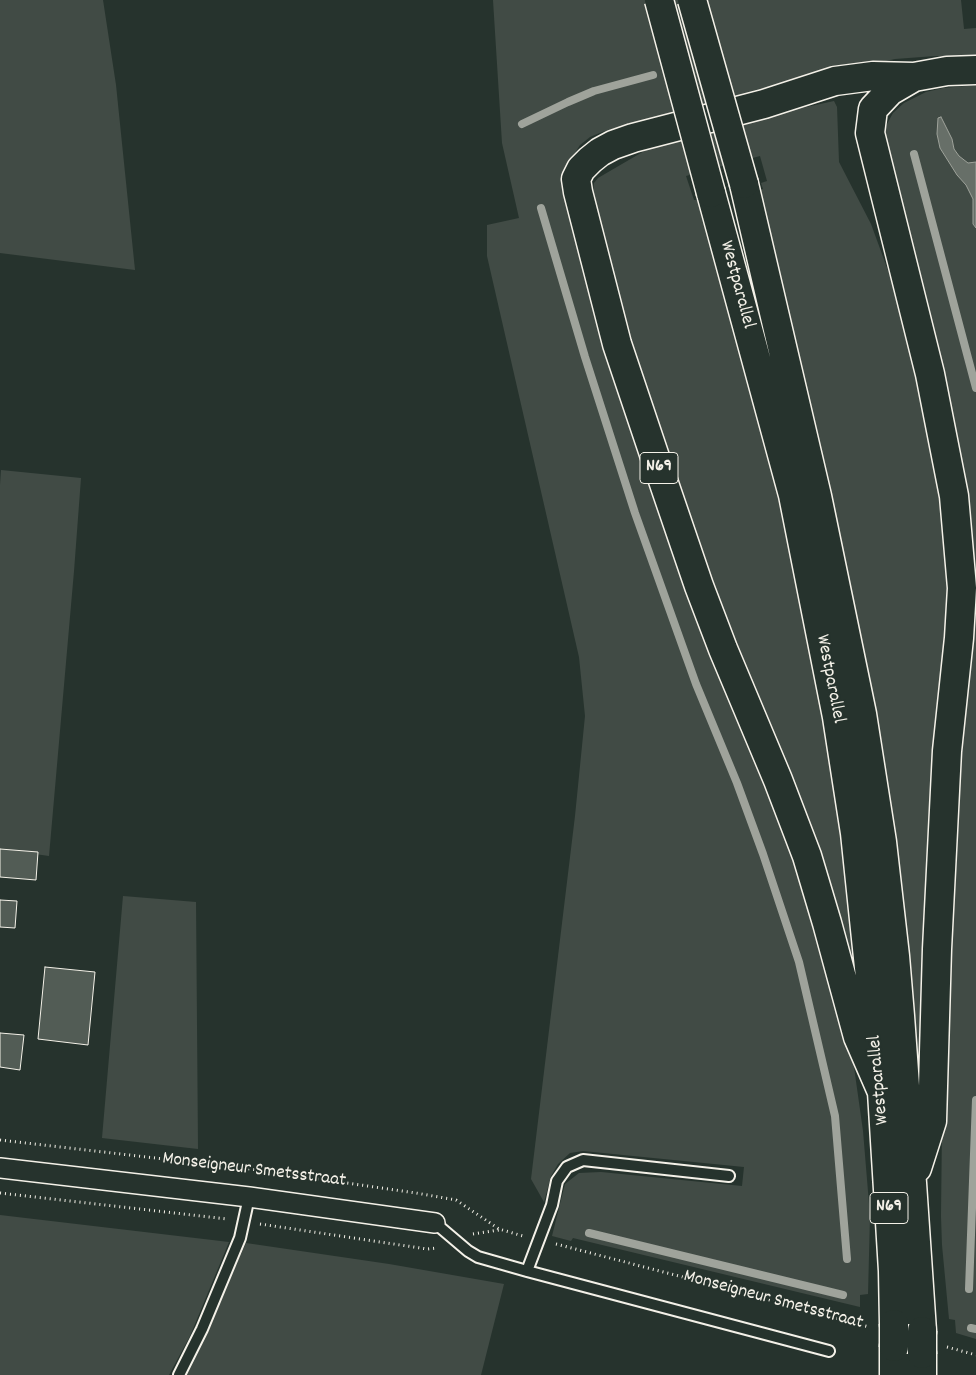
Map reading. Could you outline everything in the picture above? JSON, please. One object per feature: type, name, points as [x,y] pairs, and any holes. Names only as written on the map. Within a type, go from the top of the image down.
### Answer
[{"type":"main road","name":"Westparallel","points":[[659,0],[793,494],[838,717],[855,833],[882,1092],[893,1271],[887,1333],[894,1375]]},
{"type":"main road","name":"Westparallel","points":[[692,0],[744,184],[817,496],[862,714],[882,842],[894,946],[926,1351]]},
{"type":"main road","name":"N69","points":[[882,1092],[858,1037],[807,856],[699,586],[617,344],[576,179],[581,169],[590,160],[613,145],[633,138],[764,104],[835,82],[873,76],[914,77],[947,71],[976,70]]},
{"type":"main road","name":"N69","points":[[912,1182],[932,1121],[937,949],[947,750],[959,638],[962,588],[954,496],[930,374],[870,133],[873,109],[890,90],[914,77]]},
{"type":"street","name":"Monseigneur Smetsstraat","points":[[0,1168],[249,1196],[435,1223]]},
{"type":"lane","points":[[527,1271],[552,1205],[557,1181],[567,1167],[583,1160],[729,1176]]},
{"type":"lane","points":[[179,1375],[202,1329],[240,1238],[249,1196]]},
{"type":"lane","points":[[435,1223],[478,1257],[829,1350]]},
{"type":"path","name":"Monseigneur Smetsstraat","points":[[0,1140],[250,1169],[456,1200],[499,1229]]},
{"type":"path","points":[[0,1193],[244,1222]]},
{"type":"path","name":"Monseigneur Smetsstraat","points":[[570,1248],[721,1286],[887,1333]]},
{"type":"path","points":[[926,1351],[976,1355]]},
{"type":"shaded area","points":[[0,0],[103,0],[116,85],[135,270],[0,253]]},
{"type":"shaded area","points":[[493,0],[961,0],[964,29],[976,28],[976,56],[935,56],[895,59],[759,89],[629,124],[590,137],[580,145],[571,159],[566,172],[782,810],[852,1053],[863,1131],[870,1216],[868,1294],[860,1295],[860,1307],[573,1238],[571,1241],[552,1236],[565,1184],[579,1173],[601,1172],[742,1186],[744,1167],[583,1151],[570,1153],[558,1164],[551,1176],[544,1202],[531,1179],[575,816],[585,716],[579,657],[487,256],[487,225],[519,218],[502,143]]},
{"type":"shaded area","points":[[976,86],[976,162],[968,163],[959,156],[954,149],[952,139],[938,118],[937,134],[940,148],[957,175],[966,185],[973,199],[973,224],[976,228],[976,1339],[956,1333],[955,1320],[949,1319],[941,1216],[942,1128],[954,828],[973,638],[968,497],[954,420],[883,138],[893,113],[904,103],[926,92]]},
{"type":"shaded area","points":[[834,101],[837,107],[839,162],[871,224],[898,298],[941,479],[948,580],[947,646],[925,1125],[758,190],[763,189],[761,183],[767,181],[760,156],[686,176],[694,200],[698,200],[700,205],[704,204],[700,212],[703,223],[708,222],[734,288],[829,721],[870,1036],[663,460],[595,219],[594,183],[598,178],[646,150],[779,113]]},
{"type":"shaded area","points":[[941,117],[952,139],[954,149],[959,156],[968,163],[976,162],[976,228],[973,224],[973,199],[966,185],[957,175],[940,148],[937,134],[938,118]]},
{"type":"shaded area","points":[[1,470],[81,478],[49,856],[0,849]]},
{"type":"shaded area","points":[[123,896],[196,902],[198,1149],[102,1138]]},
{"type":"shaded area","points":[[0,1215],[229,1242],[190,1336],[169,1375],[0,1375]]},
{"type":"shaded area","points":[[246,1243],[389,1264],[504,1284],[481,1375],[186,1375]]},
{"type":"building","points":[[0,849],[38,852],[36,880],[0,877]]},
{"type":"building","points":[[0,900],[17,901],[15,928],[0,927]]},
{"type":"building","points":[[45,967],[95,972],[88,1045],[38,1039]]},
{"type":"building","points":[[0,1033],[24,1035],[20,1070],[0,1067]]},
{"type":"waterway","points":[[522,124],[594,91],[653,75]]},
{"type":"waterway","points":[[914,154],[976,388]]},
{"type":"waterway","points":[[541,208],[585,357],[635,513],[696,684],[737,783],[763,854],[799,962],[835,1116],[847,1259]]},
{"type":"waterway","points":[[969,1289],[976,1100]]},
{"type":"waterway","points":[[589,1233],[843,1295]]},
{"type":"waterway","points":[[971,1328],[976,1329]]}]
